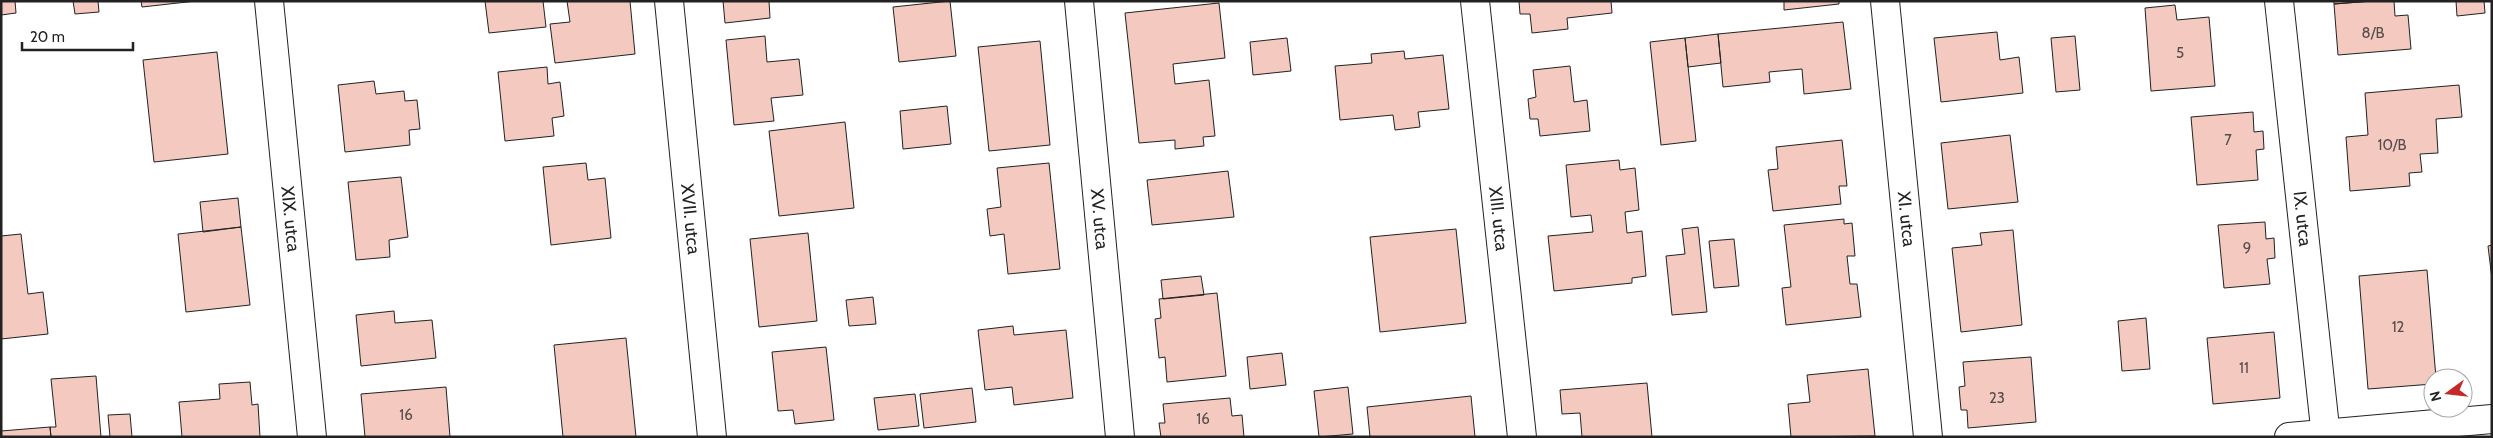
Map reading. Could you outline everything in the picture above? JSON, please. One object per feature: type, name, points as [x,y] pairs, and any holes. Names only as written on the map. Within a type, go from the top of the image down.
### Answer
[{"type":"street","name":"XIX. utca","points":[[269,1],[312,437]]},
{"type":"street","name":"XVII. utca","points":[[670,1],[712,437]]},
{"type":"street","name":"XV. utca","points":[[1079,1],[1120,437]]},
{"type":"street","name":"XIII. utca","points":[[1475,1],[1522,437]]},
{"type":"street","name":"XI. utca","points":[[1885,1],[1928,437]]},
{"type":"street","name":"IX. utca","points":[[2279,1],[2325,435]]},
{"type":"street","points":[[2289,437],[2492,420]]},
{"type":"building","points":[[1,1],[15,1],[16,13],[1,15]]},
{"type":"building","points":[[73,1],[98,1],[99,12],[75,14]]},
{"type":"building","points":[[141,1],[196,1],[142,7]]},
{"type":"building","points":[[485,1],[543,1],[546,27],[489,33]]},
{"type":"building","points":[[567,1],[630,1],[635,54],[555,63],[550,24],[570,22]]},
{"type":"building","points":[[723,1],[769,1],[770,18],[725,23]]},
{"type":"building","points":[[950,1],[956,56],[899,62],[893,7]]},
{"type":"building","points":[[1519,1],[1611,1],[1612,13],[1567,18],[1568,29],[1532,33],[1530,14],[1520,14]]},
{"type":"building","points":[[1784,1],[1839,1],[1839,4],[1784,10]]},
{"type":"building","points":[[2334,1],[2372,1],[2334,4]]},
{"type":"building","points":[[2394,1],[2395,16],[2408,15],[2411,49],[2338,55],[2334,4]]},
{"type":"building","points":[[2456,1],[2484,1],[2485,13],[2457,16]]},
{"type":"building","points":[[1219,3],[1225,58],[1173,64],[1175,84],[1209,80],[1215,136],[1203,137],[1204,146],[1175,149],[1175,140],[1139,143],[1125,13]]},
{"type":"building","points":[[2175,5],[2177,20],[2209,17],[2215,86],[2151,91],[2145,8]]},
{"type":"building","points":[[1843,22],[1851,89],[1804,94],[1802,69],[1769,72],[1770,82],[1723,87],[1718,34]]},
{"type":"building","points":[[1997,32],[2000,60],[2019,57],[2023,93],[1941,102],[1934,38]]},
{"type":"building","points":[[1718,34],[1721,63],[1688,67],[1685,38]]},
{"type":"building","points":[[765,36],[767,62],[799,59],[803,95],[771,98],[774,121],[734,125],[726,40]]},
{"type":"building","points":[[2075,36],[2080,90],[2056,92],[2051,38]]},
{"type":"building","points":[[1287,38],[1291,71],[1253,75],[1250,42]]},
{"type":"building","points":[[1685,38],[1696,141],[1661,145],[1650,42]]},
{"type":"building","points":[[1040,41],[1050,145],[989,151],[978,47]]},
{"type":"building","points":[[1404,51],[1405,59],[1443,55],[1449,109],[1418,112],[1420,127],[1395,130],[1393,115],[1340,120],[1335,66],[1372,63],[1371,54]]},
{"type":"building","points":[[217,52],[228,154],[154,162],[143,60]]},
{"type":"building","points":[[1570,66],[1574,102],[1587,100],[1590,131],[1540,136],[1538,119],[1530,119],[1528,99],[1536,97],[1533,70]]},
{"type":"building","points":[[547,67],[548,84],[560,82],[564,116],[552,118],[554,136],[505,141],[498,72]]},
{"type":"building","points":[[374,81],[376,94],[404,91],[405,101],[417,100],[420,129],[409,130],[410,145],[345,152],[338,85]]},
{"type":"building","points":[[2459,85],[2462,117],[2436,119],[2438,153],[2420,154],[2422,172],[2409,173],[2410,186],[2350,191],[2346,137],[2368,135],[2365,93]]},
{"type":"building","points":[[947,106],[951,144],[903,149],[900,111]]},
{"type":"building","points":[[2253,112],[2254,132],[2263,131],[2264,149],[2256,150],[2258,180],[2197,185],[2191,117]]},
{"type":"building","points":[[845,122],[854,208],[779,216],[769,131]]},
{"type":"building","points":[[2010,135],[2018,202],[1948,209],[1941,143]]},
{"type":"building","points":[[1842,140],[1847,186],[1839,186],[1841,204],[1773,211],[1768,170],[1778,169],[1776,147]]},
{"type":"building","points":[[1619,160],[1620,170],[1635,168],[1639,210],[1625,212],[1627,233],[1642,231],[1646,276],[1632,278],[1632,283],[1554,291],[1548,236],[1593,232],[1591,215],[1571,217],[1566,165]]},
{"type":"building","points":[[586,163],[588,180],[605,178],[611,238],[551,245],[543,167]]},
{"type":"building","points":[[1049,163],[1060,269],[1008,274],[1004,234],[990,236],[987,209],[1001,207],[997,168]]},
{"type":"building","points":[[1228,171],[1234,217],[1152,225],[1147,180]]},
{"type":"building","points":[[401,177],[408,237],[389,240],[390,257],[356,260],[348,182]]},
{"type":"building","points":[[238,198],[241,227],[203,232],[200,202]]},
{"type":"building","points":[[1844,219],[1844,224],[1852,223],[1855,256],[1847,256],[1850,284],[1857,284],[1861,317],[1786,325],[1782,288],[1791,287],[1784,225]]},
{"type":"building","points":[[2265,222],[2266,239],[2274,238],[2275,258],[2267,259],[2270,284],[2224,288],[2218,225]]},
{"type":"building","points":[[241,227],[250,305],[186,312],[178,234]]},
{"type":"building","points":[[1698,227],[1707,312],[1672,315],[1666,256],[1685,254],[1682,229]]},
{"type":"building","points":[[1456,229],[1466,323],[1380,332],[1370,237]]},
{"type":"building","points":[[2013,230],[2022,325],[1961,332],[1952,248],[1982,245],[1980,233]]},
{"type":"building","points":[[808,233],[817,321],[759,327],[750,239]]},
{"type":"building","points":[[21,234],[28,294],[43,292],[48,334],[1,339],[1,236]]},
{"type":"building","points":[[1734,239],[1739,286],[1714,288],[1709,241]]},
{"type":"building","points":[[2492,245],[2492,279],[2488,246]]},
{"type":"building","points":[[2427,270],[2435,368],[2423,368],[2423,385],[2368,389],[2359,276]]},
{"type":"building","points":[[1201,276],[1204,295],[1163,299],[1161,280]]},
{"type":"building","points":[[1217,293],[1226,376],[1167,382],[1165,357],[1159,358],[1155,319],[1161,318],[1159,299]]},
{"type":"building","points":[[873,297],[876,324],[849,326],[846,300]]},
{"type":"building","points":[[394,311],[395,323],[432,320],[436,358],[361,366],[356,315]]},
{"type":"building","points":[[2146,318],[2150,369],[2122,371],[2118,321]]},
{"type":"building","points":[[1013,326],[1014,335],[1066,330],[1073,398],[1014,405],[1012,387],[985,390],[978,330]]},
{"type":"building","points":[[2274,332],[2280,398],[2213,404],[2207,338]]},
{"type":"building","points":[[626,338],[636,437],[563,437],[554,345]]},
{"type":"building","points":[[826,347],[834,420],[795,424],[793,410],[778,411],[772,352]]},
{"type":"building","points":[[1282,353],[1286,385],[1250,389],[1247,357]]},
{"type":"building","points":[[2031,357],[2036,422],[1968,428],[1967,410],[1961,410],[1959,387],[1965,386],[1963,362]]},
{"type":"building","points":[[1868,369],[1875,436],[1791,437],[1788,404],[1810,402],[1807,375]]},
{"type":"building","points":[[96,376],[101,437],[51,437],[50,427],[56,427],[51,379]]},
{"type":"building","points":[[250,382],[252,405],[258,404],[260,437],[182,437],[179,402],[220,399],[219,384]]},
{"type":"building","points":[[1647,383],[1652,437],[1582,437],[1580,413],[1562,414],[1560,390]]},
{"type":"building","points":[[446,387],[450,437],[365,437],[361,394]]},
{"type":"building","points":[[1348,387],[1353,434],[1319,437],[1314,391]]},
{"type":"building","points":[[972,388],[976,422],[924,428],[920,394]]},
{"type":"building","points":[[915,394],[919,426],[878,430],[874,398]]},
{"type":"building","points":[[1471,396],[1475,437],[1370,437],[1367,407]]},
{"type":"building","points":[[1230,398],[1232,416],[1242,415],[1244,437],[1161,437],[1159,423],[1165,423],[1163,404]]},
{"type":"building","points":[[130,414],[132,437],[110,437],[108,415]]},
{"type":"building","points":[[50,427],[51,437],[1,437],[1,431]]}]
